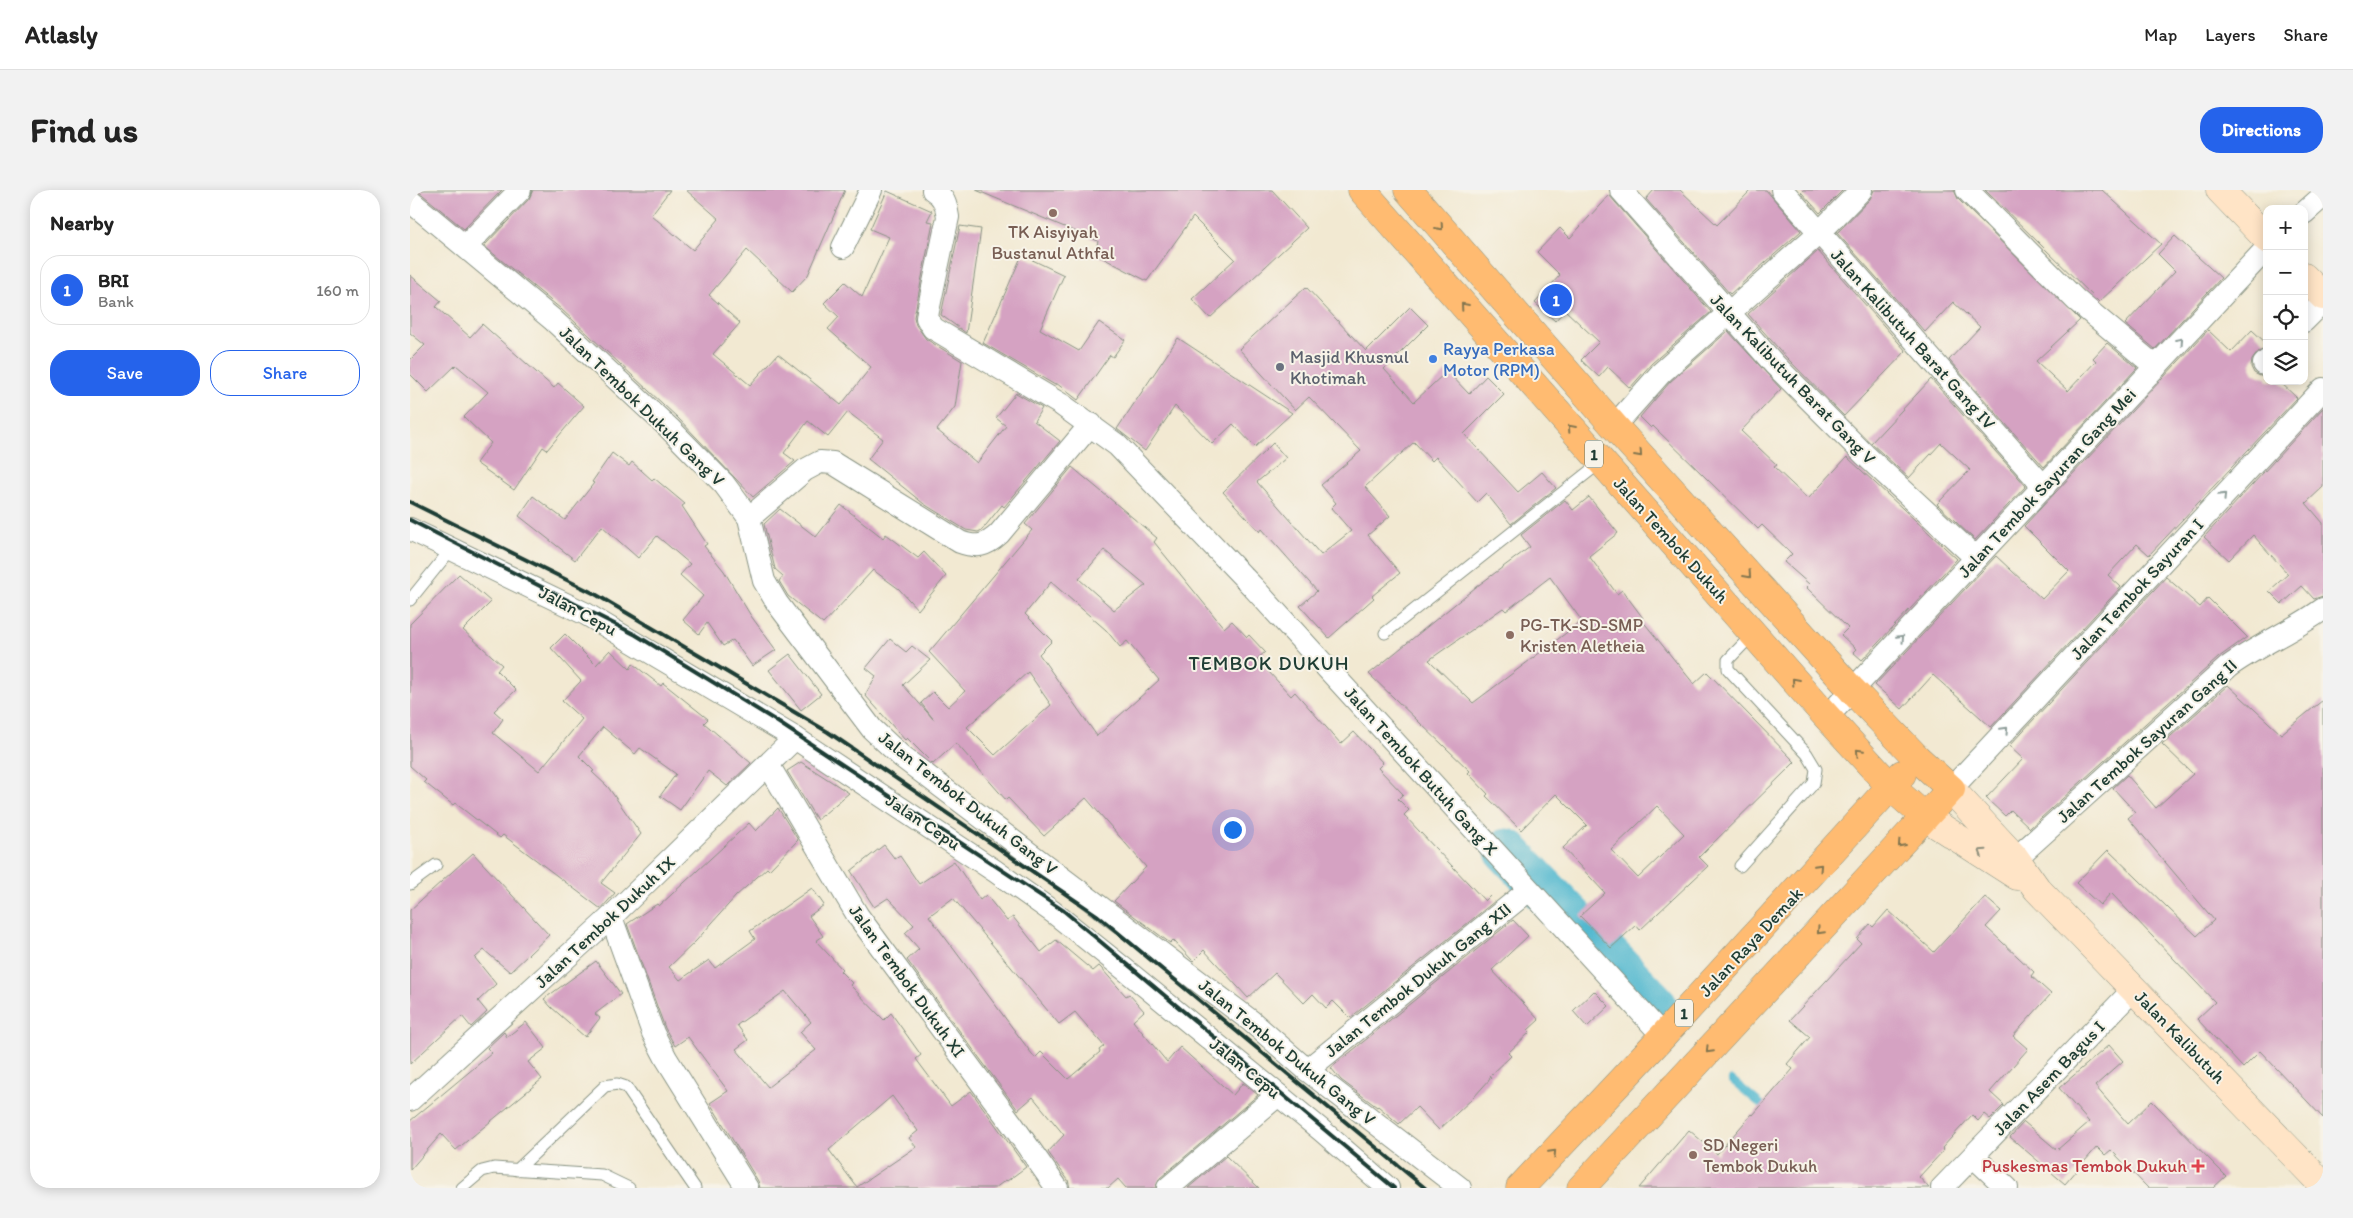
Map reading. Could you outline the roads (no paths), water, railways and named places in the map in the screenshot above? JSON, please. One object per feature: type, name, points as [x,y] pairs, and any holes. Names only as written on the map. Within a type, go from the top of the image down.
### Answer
[{"type":"highway","name":"Jalan Tembok Dukuh","points":[[1362,190],[1827,717],[1891,787],[1925,817]]},
{"type":"highway","name":"Jalan Tembok Dukuh","points":[[1411,191],[1614,426],[1852,690],[1917,758],[1950,789]]},
{"type":"highway","name":"Jalan Raya Demak","points":[[1520,1188],[1663,1036],[1917,758]]},
{"type":"highway","points":[[1581,1188],[1950,789]]},
{"type":"street","points":[[466,246],[520,190]]},
{"type":"street","points":[[843,247],[871,190]]},
{"type":"street","name":"Jalan Tembok Butuh Gang X","points":[[933,190],[943,198],[948,216],[928,311],[929,323],[937,331],[1091,424],[1117,445],[1246,580],[1663,1036]]},
{"type":"street","name":"Jalan Kalibutuh Barat Gang V","points":[[1621,190],[1727,313],[1775,365],[1865,455],[1976,558]]},
{"type":"street","name":"Jalan Kalibutuh Barat Gang IV","points":[[1782,190],[2044,487]]},
{"type":"street","points":[[1614,426],[1661,372],[1819,232],[1861,190]]},
{"type":"street","points":[[1966,190],[2076,300],[2156,367]]},
{"type":"street","points":[[2220,190],[2263,235]]},
{"type":"street","points":[[2308,209],[2323,196]]},
{"type":"street","name":"Jalan Tembok Dukuh Gang V","points":[[410,201],[552,319],[669,428],[724,484],[749,518],[764,581],[777,603],[872,729],[902,757],[1251,1021],[1307,1070],[1460,1188]]},
{"type":"street","name":"Jalan Tembok Sayuran Gang Mei","points":[[1827,717],[2265,250]]},
{"type":"street","points":[[2308,282],[2323,296]]},
{"type":"street","points":[[2308,317],[2323,302]]},
{"type":"street","name":"Jalan Tembok Sayuran I","points":[[1950,789],[2323,389]]},
{"type":"street","points":[[749,518],[805,470],[820,462],[833,463],[960,542],[973,546],[988,544],[1000,534],[1091,424]]},
{"type":"street","name":"Jalan Cepu","points":[[410,529],[586,614],[795,738],[995,871],[1053,912],[1278,1095],[1388,1188]]},
{"type":"street","name":"Jalan Tembok Sayuran Gang II","points":[[2010,863],[2228,667],[2245,655],[2308,620],[2323,609]]},
{"type":"street","name":"Jalan Tembok Dukuh IX","points":[[410,1100],[611,917],[769,766],[795,738]]},
{"type":"street","name":"Jalan Tembok Dukuh XI","points":[[769,766],[858,916],[1057,1188]]},
{"type":"street","name":"Jalan Kalibutuh","points":[[1950,789],[2010,863],[2323,1186]]},
{"type":"street","name":"Jalan Kalibutuh","points":[[1925,817],[2010,863]]},
{"type":"street","name":"Jalan Tembok Dukuh Gang XII","points":[[1307,1070],[1529,890]]},
{"type":"street","points":[[611,917],[653,1033],[666,1058],[747,1188]]},
{"type":"street","name":"Jalan Asem Bagus I","points":[[1942,1188],[1974,1157],[2134,989]]},
{"type":"street","points":[[1168,1188],[1278,1095]]},
{"type":"street","points":[[1974,1157],[2007,1188]]},
{"type":"lane","points":[[1385,633],[1601,462]]},
{"type":"lane","points":[[410,600],[452,548]]},
{"type":"lane","points":[[1740,866],[1814,783],[1816,769],[1807,754],[1728,669],[1728,660],[1754,633]]},
{"type":"lane","points":[[410,884],[436,865]]},
{"type":"lane","points":[[517,1170],[605,1086],[616,1084],[626,1088],[695,1188]]},
{"type":"lane","points":[[462,1188],[482,1171],[494,1168],[567,1171],[602,1175],[629,1188]]},
{"type":"waterway","points":[[1507,851],[1654,1004]]},
{"type":"waterway","points":[[1732,1080],[1769,1111]]},
{"type":"railway","points":[[410,502],[595,594],[828,732],[1098,916],[1425,1188]]},
{"type":"railway","points":[[410,520],[636,635],[773,719],[1064,911],[1394,1188]]},
{"type":"place","name":"TK Aisyiyah Bustanul Athfal","points":[[1053,213]]},
{"type":"place","name":"BRI","points":[[1556,300]]},
{"type":"place","name":"Rayya Perkasa Motor (RPM)","points":[[1433,359]]},
{"type":"place","name":"Masjid Khusnul Khotimah","points":[[1280,367]]},
{"type":"place","name":"PG-TK-SD-SMP Kristen Aletheia","points":[[1510,635]]},
{"type":"place","name":"SD Negeri Tembok Dukuh","points":[[1693,1155]]},
{"type":"place","name":"Puskesmas Tembok Dukuh","points":[[2198,1166]]},
{"type":"district","name":"TEMBOK DUKUH","points":[[1269,663]]}]
